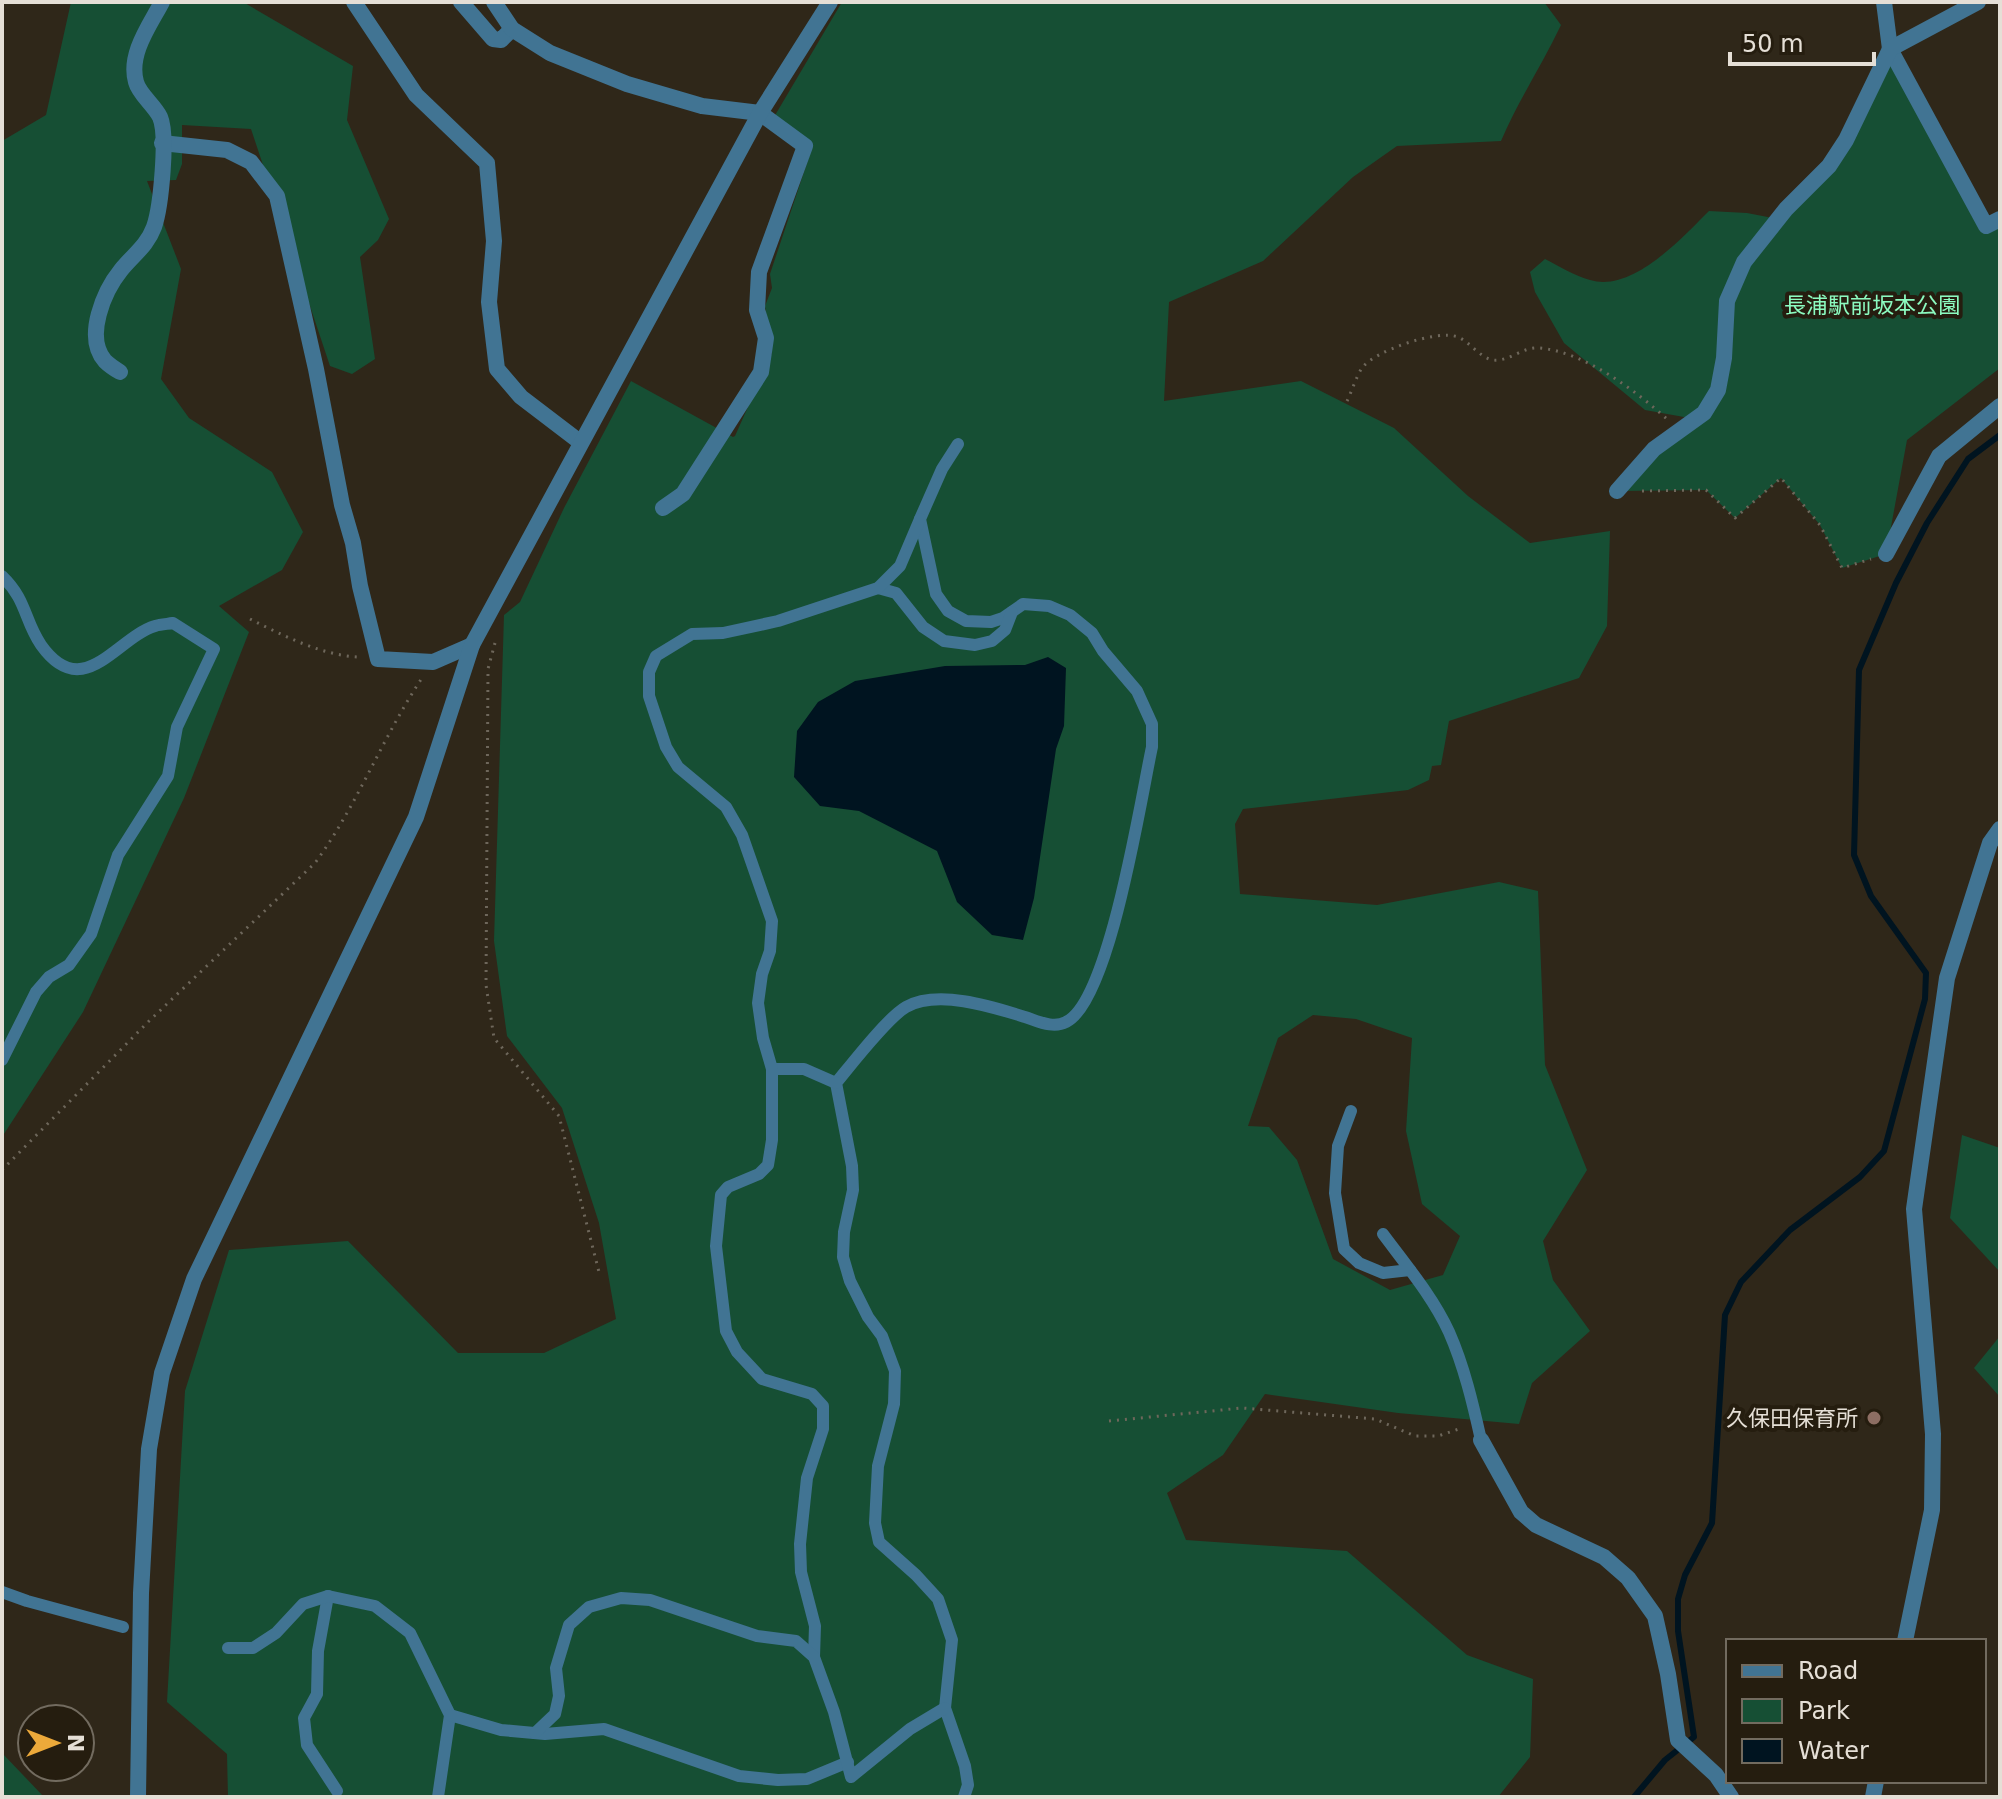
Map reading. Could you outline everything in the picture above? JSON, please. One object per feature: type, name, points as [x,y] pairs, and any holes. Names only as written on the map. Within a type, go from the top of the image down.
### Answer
[{"type":"street","points":[[120,372],[104,360],[98,346],[97,314],[120,271],[140,252],[154,227],[162,182],[162,122],[154,106],[136,84],[135,66],[141,41],[162,2]]},
{"type":"street","points":[[374,2],[356,4],[416,95],[487,163],[494,241],[489,302],[497,369],[521,397],[580,442]]},
{"type":"street","points":[[461,2],[493,39],[501,40],[512,29]]},
{"type":"street","points":[[494,2],[512,29],[550,53],[627,84],[702,106],[760,113],[805,146],[759,272],[757,310],[766,338],[761,372],[683,494],[663,508]]},
{"type":"street","points":[[138,1797],[141,1593],[149,1449],[162,1373],[194,1279],[416,817],[472,645],[760,113],[830,2]]},
{"type":"street","points":[[1884,2],[1890,49],[1986,226],[2000,219]]},
{"type":"street","points":[[1617,491],[1654,449],[1704,413],[1718,390],[1724,358],[1727,301],[1744,262],[1786,209],[1829,166],[1846,140],[1890,49],[1978,2]]},
{"type":"street","points":[[162,143],[227,150],[251,162],[277,196],[378,659],[433,662],[472,645]]},
{"type":"street","points":[[1886,554],[1939,456],[2000,406]]},
{"type":"street","points":[[1905,1639],[1932,1510],[1933,1434],[1914,1209],[1947,978],[1990,843],[2000,829]]},
{"type":"street","points":[[1479,1431],[1521,1512],[1536,1525],[1604,1557],[1628,1578],[1655,1616],[1678,1740],[1716,1775],[1731,1797]]},
{"type":"lane","points":[[945,1708],[910,1729],[851,1777],[834,1712],[814,1657],[815,1626],[801,1572],[800,1544],[807,1478],[823,1429],[823,1406],[812,1394],[762,1379],[737,1352],[726,1331],[716,1246],[721,1195],[728,1187],[759,1174],[768,1165],[772,1140],[772,1069],[758,1003],[762,974],[770,951],[772,921],[742,835],[726,807],[678,767],[666,747],[649,696],[649,672],[656,656],[692,634],[723,633],[778,621],[878,588],[900,566],[942,469],[958,444]]},
{"type":"lane","points":[[836,1083],[906,1007],[929,1001],[975,1002],[1052,1025],[1067,1022],[1082,1006],[1102,965],[1152,747],[1152,724],[1137,691],[1092,633],[1070,615],[1049,606],[1023,604],[991,622],[966,621],[948,611],[936,594],[920,519]]},
{"type":"lane","points":[[2,576],[17,591],[39,642],[57,664],[77,669],[101,662],[153,626],[173,623],[214,649],[177,727],[168,776],[118,855],[91,934],[69,965],[49,977],[36,992],[2,1060]]},
{"type":"lane","points":[[878,588],[896,593],[923,627],[944,641],[975,645],[992,641],[1005,630],[1012,612]]},
{"type":"lane","points":[[772,1069],[804,1069],[836,1083]]},
{"type":"lane","points":[[836,1083],[852,1166],[853,1190],[844,1232],[843,1257],[850,1281],[868,1317],[882,1336],[895,1371],[894,1404],[878,1466],[875,1523],[879,1542],[938,1599],[952,1640],[945,1708],[965,1766],[968,1785],[964,1797]]},
{"type":"lane","points":[[1351,1111],[1338,1146],[1335,1193],[1344,1249],[1359,1263],[1383,1273],[1410,1270]]},
{"type":"lane","points":[[1383,1234],[1449,1331],[1479,1431]]},
{"type":"lane","points":[[2,1592],[123,1627]]},
{"type":"lane","points":[[228,1648],[253,1648],[276,1633],[303,1604],[328,1596],[375,1606],[410,1633],[450,1715],[438,1797]]},
{"type":"lane","points":[[328,1596],[318,1651],[317,1694],[304,1718],[307,1745],[337,1791]]},
{"type":"lane","points":[[535,1733],[555,1714],[559,1696],[556,1668],[569,1625],[589,1607],[621,1598],[650,1600],[757,1636],[796,1641],[814,1657]]},
{"type":"lane","points":[[450,1715],[501,1730],[535,1733],[604,1729],[739,1776],[807,1779],[848,1762]]},
{"type":"path","points":[[1347,401],[1363,367],[1378,354],[1400,348],[1418,338],[1439,335],[1457,337],[1491,360],[1500,360],[1528,348],[1542,348],[1574,358],[1618,379],[1679,430]]},
{"type":"path","points":[[1617,491],[1706,490],[1735,518],[1781,478],[1820,525],[1842,568],[1886,554]]},
{"type":"path","points":[[250,619],[287,637],[342,656],[378,659]]},
{"type":"path","points":[[496,639],[488,669],[486,969],[494,1038],[559,1116],[600,1276]]},
{"type":"path","points":[[2,1170],[149,1021],[315,863],[338,833],[396,716],[433,662]]},
{"type":"path","points":[[1109,1421],[1242,1408],[1375,1419],[1415,1436],[1479,1431]]},
{"type":"green space","points":[[71,2],[243,2],[353,66],[347,120],[389,219],[378,240],[360,257],[375,359],[352,374],[330,366],[251,129],[182,125],[182,164],[176,180],[147,181],[181,269],[161,379],[189,418],[272,472],[303,532],[282,570],[219,606],[249,632],[184,798],[83,1012],[2,1137],[2,141],[46,115]]},
{"type":"green space","points":[[842,2],[1544,2],[1561,25],[1501,141],[1397,146],[1353,177],[1263,261],[1169,302],[1164,401],[1301,381],[1394,428],[1468,496],[1530,543],[1610,531],[1607,626],[1579,678],[1449,721],[1441,765],[1432,766],[1429,780],[1408,790],[1243,809],[1235,824],[1240,894],[1377,905],[1499,882],[1538,891],[1545,1065],[1587,1170],[1543,1241],[1553,1280],[1590,1331],[1532,1383],[1519,1424],[1398,1413],[1265,1394],[1223,1455],[1167,1493],[1186,1540],[1347,1551],[1467,1655],[1533,1679],[1530,1757],[1498,1797],[228,1797],[227,1754],[167,1702],[185,1391],[229,1250],[348,1241],[458,1353],[544,1353],[616,1319],[599,1223],[562,1108],[507,1036],[494,941],[504,615],[520,602],[564,508],[631,381],[735,436],[772,353],[765,306],[772,288],[770,274],[812,148],[774,117]],"holes":[[[1313,1015],[1356,1019],[1412,1038],[1406,1131],[1422,1204],[1460,1236],[1443,1275],[1390,1290],[1333,1259],[1297,1160],[1269,1127],[1248,1126],[1278,1038]]]},
{"type":"green space","name":"長浦駅前坂本公園","points":[[1890,49],[1986,226],[2000,219],[2000,368],[1907,440],[1886,554],[1842,568],[1820,525],[1781,478],[1735,518],[1706,490],[1617,491],[1695,419],[1645,410],[1564,343],[1535,292],[1530,272],[1545,259],[1590,280],[1606,282],[1639,271],[1655,260],[1709,211],[1778,219],[1829,166]]},
{"type":"green space","points":[[1962,1135],[2000,1148],[2000,1272],[1950,1218]]},
{"type":"green space","points":[[2000,1336],[2000,1397],[1974,1368]]},
{"type":"green space","points":[[2,1753],[16,1768],[16,1783],[31,1783],[44,1797],[2,1797]]},
{"type":"water","points":[[1048,657],[1066,668],[1064,726],[1056,749],[1034,898],[1023,940],[992,935],[957,902],[937,851],[859,811],[820,806],[794,777],[797,731],[818,702],[855,681],[945,666],[1025,665]]},
{"type":"waterway","points":[[1634,1797],[1665,1760],[1694,1737],[1678,1631],[1678,1599],[1685,1575],[1712,1523],[1725,1315],[1741,1282],[1790,1230],[1860,1177],[1884,1151],[1925,999],[1926,973],[1871,896],[1854,855],[1859,670],[1896,583],[1927,523],[1968,459],[2000,435]]},
{"type":"place","name":"久保田保育所","points":[[1874,1418]]}]
